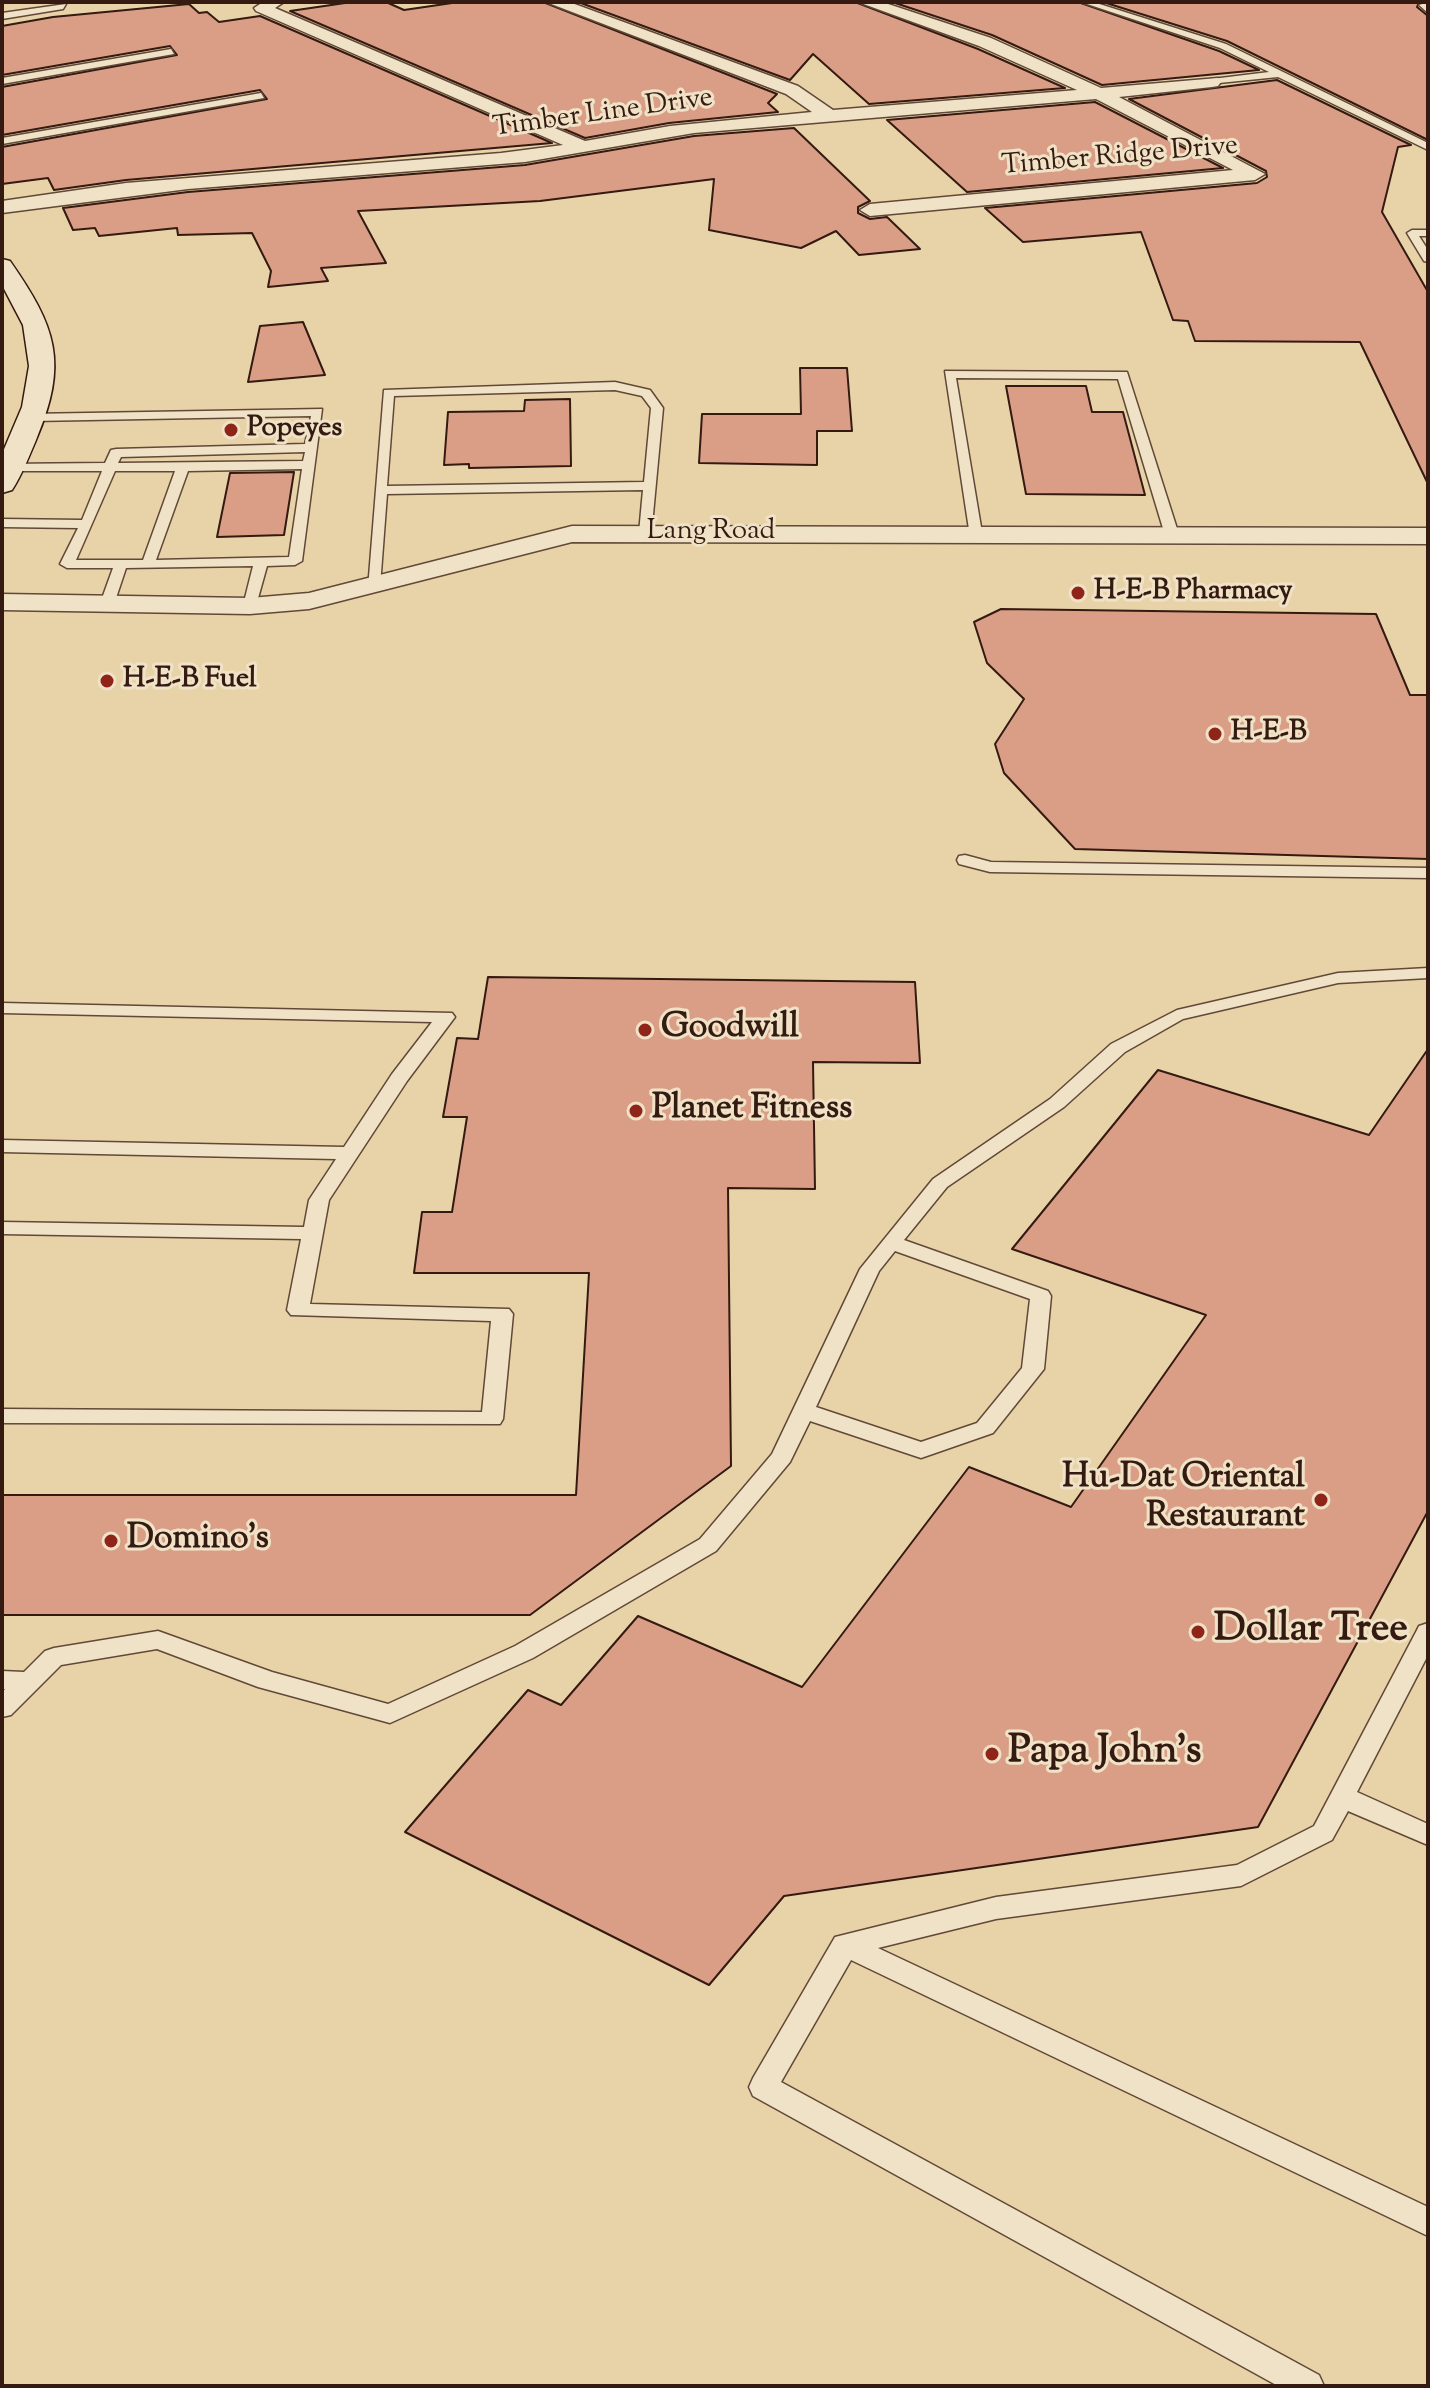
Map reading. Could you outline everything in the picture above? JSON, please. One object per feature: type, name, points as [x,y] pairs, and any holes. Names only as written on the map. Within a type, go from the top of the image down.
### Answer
[{"type":"main road","points":[[5,277],[36,324],[44,363],[33,417],[6,475]]},
{"type":"street","points":[[276,2],[262,8],[582,146]]},
{"type":"street","points":[[554,2],[792,90],[832,117]]},
{"type":"street","points":[[866,2],[985,42],[1102,95]]},
{"type":"street","name":"Timber Line Drive","points":[[2,207],[126,188],[505,159],[662,131],[1102,95],[1212,82]]},
{"type":"street","name":"Timber Ridge Drive","points":[[870,210],[1255,174],[1102,95]]},
{"type":"street","name":"Lang Road","points":[[2,602],[250,606],[309,601],[572,534],[1428,536]]},
{"type":"lane","points":[[1085,2],[1200,38],[1428,147]]},
{"type":"lane","points":[[1428,2],[1423,5],[1428,10]]},
{"type":"lane","points":[[2,16],[63,6]]},
{"type":"lane","points":[[2,81],[171,52]]},
{"type":"lane","points":[[2,73],[119,53]]},
{"type":"lane","points":[[1212,82],[1277,74]]},
{"type":"lane","points":[[2,141],[261,96]]},
{"type":"lane","points":[[1428,233],[1412,233],[1428,259]]},
{"type":"lane","points":[[975,533],[949,374],[1123,375],[1172,535]]},
{"type":"lane","points":[[373,586],[388,393],[615,386],[646,393],[657,408],[646,533]]},
{"type":"lane","points":[[33,417],[318,412],[295,561],[67,564],[116,453],[311,448]]},
{"type":"lane","points":[[6,475],[111,467],[309,465]]},
{"type":"lane","points":[[148,564],[183,467]]},
{"type":"lane","points":[[381,490],[650,486]]},
{"type":"lane","points":[[2,523],[87,524]]},
{"type":"lane","points":[[250,606],[261,561]]},
{"type":"lane","points":[[107,604],[121,564]]},
{"type":"lane","points":[[965,860],[990,867],[1428,873]]},
{"type":"lane","points":[[2,1708],[54,1657],[158,1640],[267,1680],[390,1714],[524,1652],[708,1545],[782,1457],[870,1269],[940,1183],[1057,1103],[1118,1048],[1177,1015],[1338,978],[1428,973]]},
{"type":"lane","points":[[2,1008],[446,1017],[399,1078],[319,1200],[298,1310],[502,1314],[492,1419],[2,1416]]},
{"type":"lane","points":[[2,1146],[350,1153]]},
{"type":"lane","points":[[2,1228],[313,1233]]},
{"type":"lane","points":[[804,1411],[921,1450],[985,1428],[1033,1369],[1041,1296],[892,1243]]},
{"type":"lane","points":[[1308,2386],[763,2087],[845,1945],[996,1908],[1241,1875],[1323,1833],[1428,1632]]},
{"type":"lane","points":[[2,1680],[29,1681]]},
{"type":"lane","points":[[1342,1797],[1428,1835]]},
{"type":"lane","points":[[845,1945],[1428,2222]]},
{"type":"building","points":[[352,2],[386,2],[404,10],[459,2],[543,2],[777,94],[768,103],[778,112],[669,123],[585,138],[290,11]]},
{"type":"building","points":[[578,2],[855,2],[978,49],[1065,88],[869,104],[813,54],[790,80]]},
{"type":"building","points":[[892,2],[1078,2],[1219,51],[1259,70],[1102,85],[992,35]]},
{"type":"building","points":[[1103,2],[1419,2],[1417,7],[1428,16],[1428,140],[1227,41]]},
{"type":"building","points":[[189,4],[199,13],[207,12],[219,22],[260,16],[552,143],[126,180],[54,190],[48,178],[2,184],[2,147],[267,99],[260,90],[2,135],[2,87],[177,55],[170,46],[2,75],[2,26],[53,17]]},
{"type":"building","points":[[1277,80],[1411,145],[1398,147],[1382,212],[1428,292],[1428,484],[1360,342],[1195,341],[1188,321],[1173,320],[1141,232],[1023,242],[985,208],[1257,183],[1267,177],[1266,171],[1129,99]]},
{"type":"building","points":[[1095,102],[1223,168],[967,192],[887,120]]},
{"type":"building","points":[[794,128],[870,201],[858,207],[858,213],[870,219],[887,217],[920,249],[859,255],[836,231],[801,248],[709,230],[714,179],[540,201],[358,211],[386,263],[321,268],[328,281],[268,287],[271,271],[252,233],[178,235],[177,228],[99,236],[95,228],[73,230],[63,208],[188,192],[525,165],[694,136]]},
{"type":"building","points":[[303,322],[325,375],[248,382],[260,326]]},
{"type":"building","points":[[800,368],[847,368],[852,431],[817,431],[817,465],[699,463],[702,414],[801,414]]},
{"type":"building","points":[[1006,386],[1086,386],[1092,412],[1123,412],[1145,495],[1026,494]]},
{"type":"building","points":[[570,399],[571,466],[469,468],[469,464],[444,465],[448,412],[524,411],[525,400]]},
{"type":"building","points":[[294,472],[284,535],[217,537],[230,473]]},
{"type":"building","name":"H-E-B","points":[[1001,609],[1376,614],[1410,695],[1428,695],[1428,859],[1075,849],[1004,773],[995,744],[1024,699],[987,663],[974,622]]},
{"type":"building","points":[[488,977],[915,982],[920,1063],[813,1062],[815,1189],[728,1188],[731,1466],[530,1615],[2,1615],[2,1495],[576,1495],[589,1273],[414,1273],[422,1212],[452,1212],[467,1117],[443,1117],[457,1038],[478,1039]]},
{"type":"building","points":[[1428,1049],[1428,1511],[1258,1827],[784,1896],[709,1985],[405,1832],[528,1690],[561,1705],[638,1616],[802,1687],[969,1467],[1071,1507],[1206,1315],[1012,1249],[1158,1070],[1369,1135]]},
{"type":"place","name":"Popeyes","points":[[231,430]]},
{"type":"place","name":"H-E-B Pharmacy","points":[[1078,593]]},
{"type":"place","name":"H-E-B Fuel","points":[[107,681]]},
{"type":"place","name":"H-E-B","points":[[1215,734]]},
{"type":"place","name":"Goodwill","points":[[645,1030]]},
{"type":"place","name":"Planet Fitness","points":[[636,1111]]},
{"type":"place","name":"Hu-Dat Oriental Restaurant","points":[[1321,1500]]},
{"type":"place","name":"Domino's","points":[[111,1541]]},
{"type":"place","name":"Dollar Tree","points":[[1198,1632]]},
{"type":"place","name":"Papa John's","points":[[992,1754]]}]
